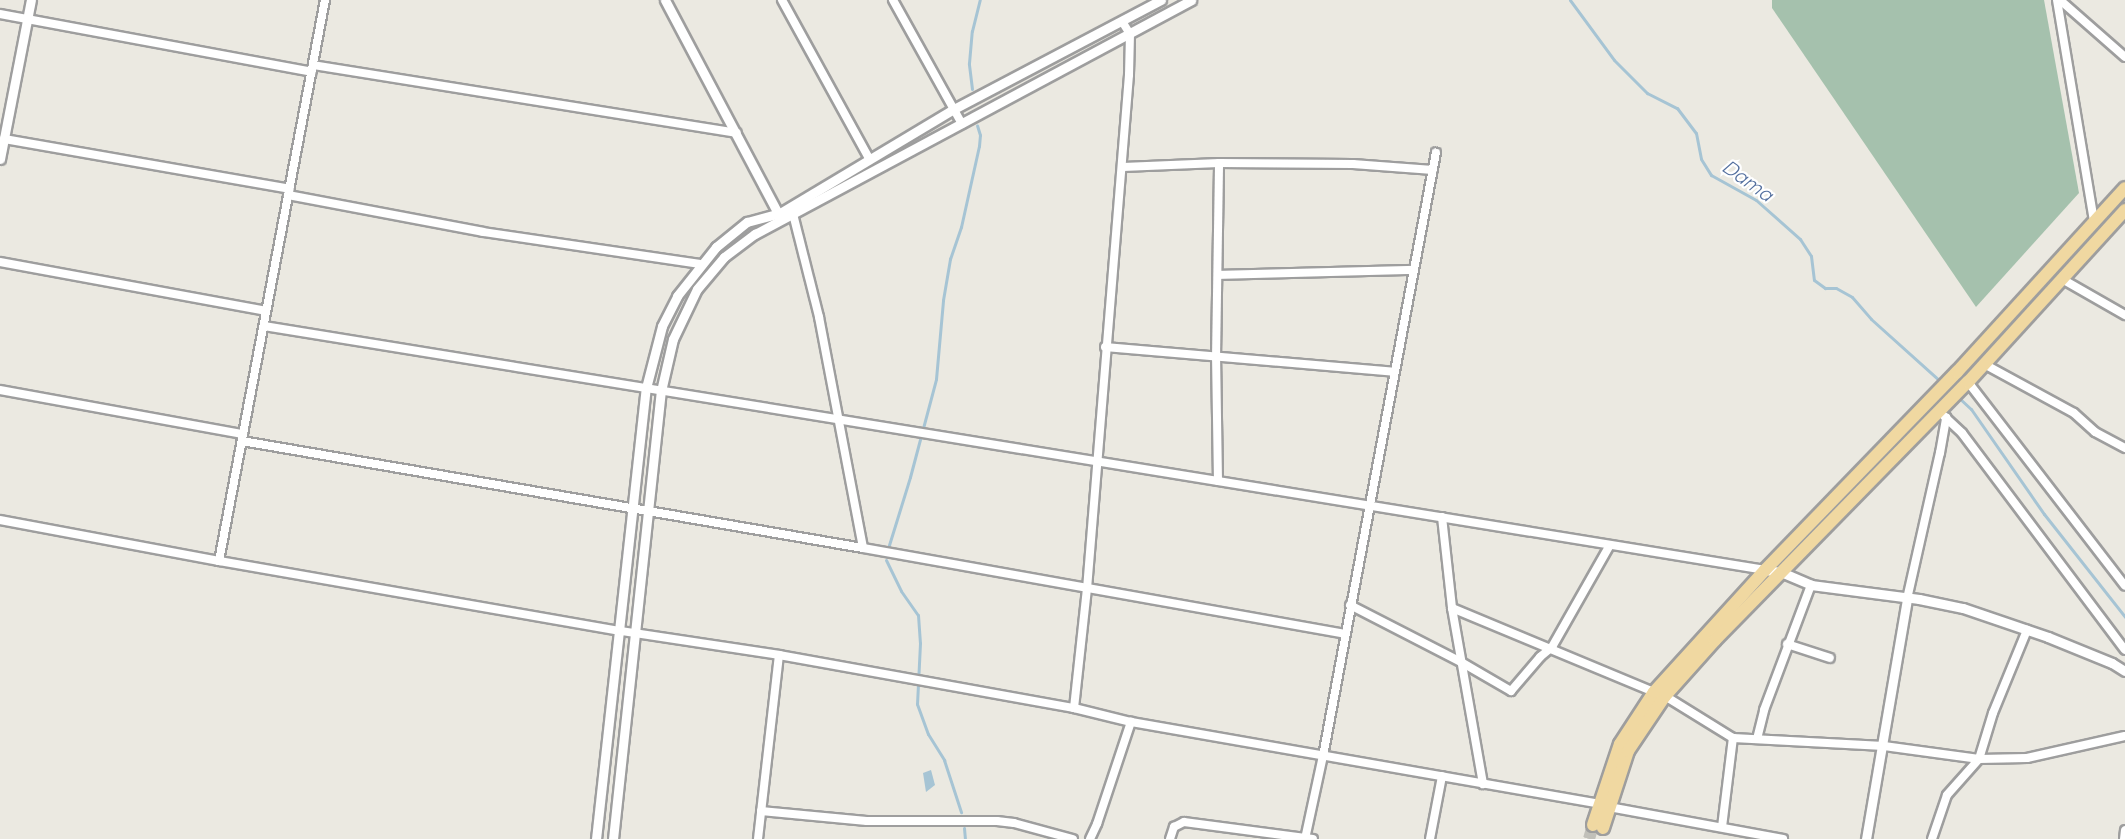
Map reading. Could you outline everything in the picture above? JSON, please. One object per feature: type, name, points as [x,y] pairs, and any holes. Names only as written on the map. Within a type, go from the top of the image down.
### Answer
[{"type":"main road","points":[[1598,826],[1604,805],[1628,751],[1660,694],[1765,570],[1933,397],[2125,188]]},
{"type":"main road","points":[[1660,694],[1943,412],[1964,386],[2125,210]]},
{"type":"street","points":[[0,159],[31,0]]},
{"type":"street","points":[[219,561],[325,0]]},
{"type":"street","points":[[665,0],[780,216]]},
{"type":"street","points":[[782,0],[868,158]]},
{"type":"street","points":[[893,0],[962,124]]},
{"type":"street","points":[[613,839],[661,391],[673,339],[697,289],[712,268],[738,246],[868,158],[954,109],[1161,0]]},
{"type":"street","points":[[596,839],[621,631],[646,388],[662,326],[677,296],[700,264],[730,234],[747,222],[793,214],[1191,0]]},
{"type":"street","points":[[2059,0],[2125,57]]},
{"type":"street","points":[[2059,0],[2094,222]]},
{"type":"street","points":[[0,14],[312,68],[737,133]]},
{"type":"street","points":[[1074,708],[1087,589],[1105,346],[1123,167],[1131,34],[1122,21]]},
{"type":"street","points":[[4,139],[289,192],[483,232],[700,264]]},
{"type":"street","points":[[1170,839],[1174,828],[1184,822],[1308,839],[1368,505],[1436,152]]},
{"type":"street","points":[[1218,481],[1216,358],[1219,164]]},
{"type":"street","points":[[1123,167],[1353,164],[1433,170]]},
{"type":"street","points":[[793,214],[819,317],[862,548]]},
{"type":"street","points":[[0,262],[267,311]]},
{"type":"street","points":[[1219,275],[1413,270]]},
{"type":"street","points":[[2062,279],[2125,315]]},
{"type":"street","points":[[264,326],[1780,572],[1811,585],[1933,601],[1963,608],[2112,663],[2125,671]]},
{"type":"street","points":[[1105,346],[1216,358],[1394,372]]},
{"type":"street","points":[[1984,364],[2074,413],[2096,432],[2125,448]]},
{"type":"street","points":[[1964,386],[2125,586]]},
{"type":"street","points":[[0,390],[242,438],[649,512],[1345,634]]},
{"type":"street","points":[[1866,839],[1884,746],[1906,599],[1943,412]]},
{"type":"street","points":[[1943,412],[1962,433],[2125,650]]},
{"type":"street","points":[[1442,517],[1452,608],[1483,784]]},
{"type":"street","points":[[0,520],[219,561],[621,631],[911,678],[1074,708],[1131,722],[1784,839]]},
{"type":"street","points":[[1350,605],[1461,662],[1511,691],[1540,657],[1552,647],[1610,544]]},
{"type":"street","points":[[1757,739],[1764,710],[1787,644],[1811,585]]},
{"type":"street","points":[[1452,608],[1552,647],[1660,694],[1733,738],[1884,746],[1979,759],[2026,758],[2125,736]]},
{"type":"street","points":[[1932,839],[1947,795],[1979,759],[2026,630]]},
{"type":"street","points":[[1787,644],[1830,658]]},
{"type":"street","points":[[758,839],[779,655]]},
{"type":"street","points":[[1090,839],[1131,722]]},
{"type":"street","points":[[1722,827],[1733,738]]},
{"type":"street","points":[[1430,839],[1442,776]]},
{"type":"street","points":[[761,811],[867,821],[997,821],[1014,823],[1073,839]]},
{"type":"street","points":[[2124,839],[2125,830]]},
{"type":"green space","points":[[1772,0],[2044,0],[2079,193],[1976,307],[1772,8]]},
{"type":"water","points":[[931,770],[935,785],[926,792],[923,773]]},
{"type":"waterway","points":[[972,89],[969,63],[972,31],[980,0]]},
{"type":"waterway","name":"Dama","points":[[1570,0],[1614,60],[1647,93],[1677,108],[1696,133],[1701,159],[1711,175],[1756,200],[1800,239],[1811,256],[1814,280],[1825,288],[1836,288],[1852,297],[1871,319],[1942,383]]},
{"type":"waterway","points":[[889,545],[936,379],[943,300],[950,259],[961,227],[979,146],[980,135],[977,125]]},
{"type":"waterway","points":[[1958,397],[1971,409],[2044,514],[2125,617]]},
{"type":"waterway","points":[[886,560],[901,591],[918,615],[920,643],[917,704],[928,734],[944,760],[961,812]]},
{"type":"waterway","points":[[964,828],[965,839]]},
{"type":"tunnel","points":[[1589,839],[1593,825]]}]
